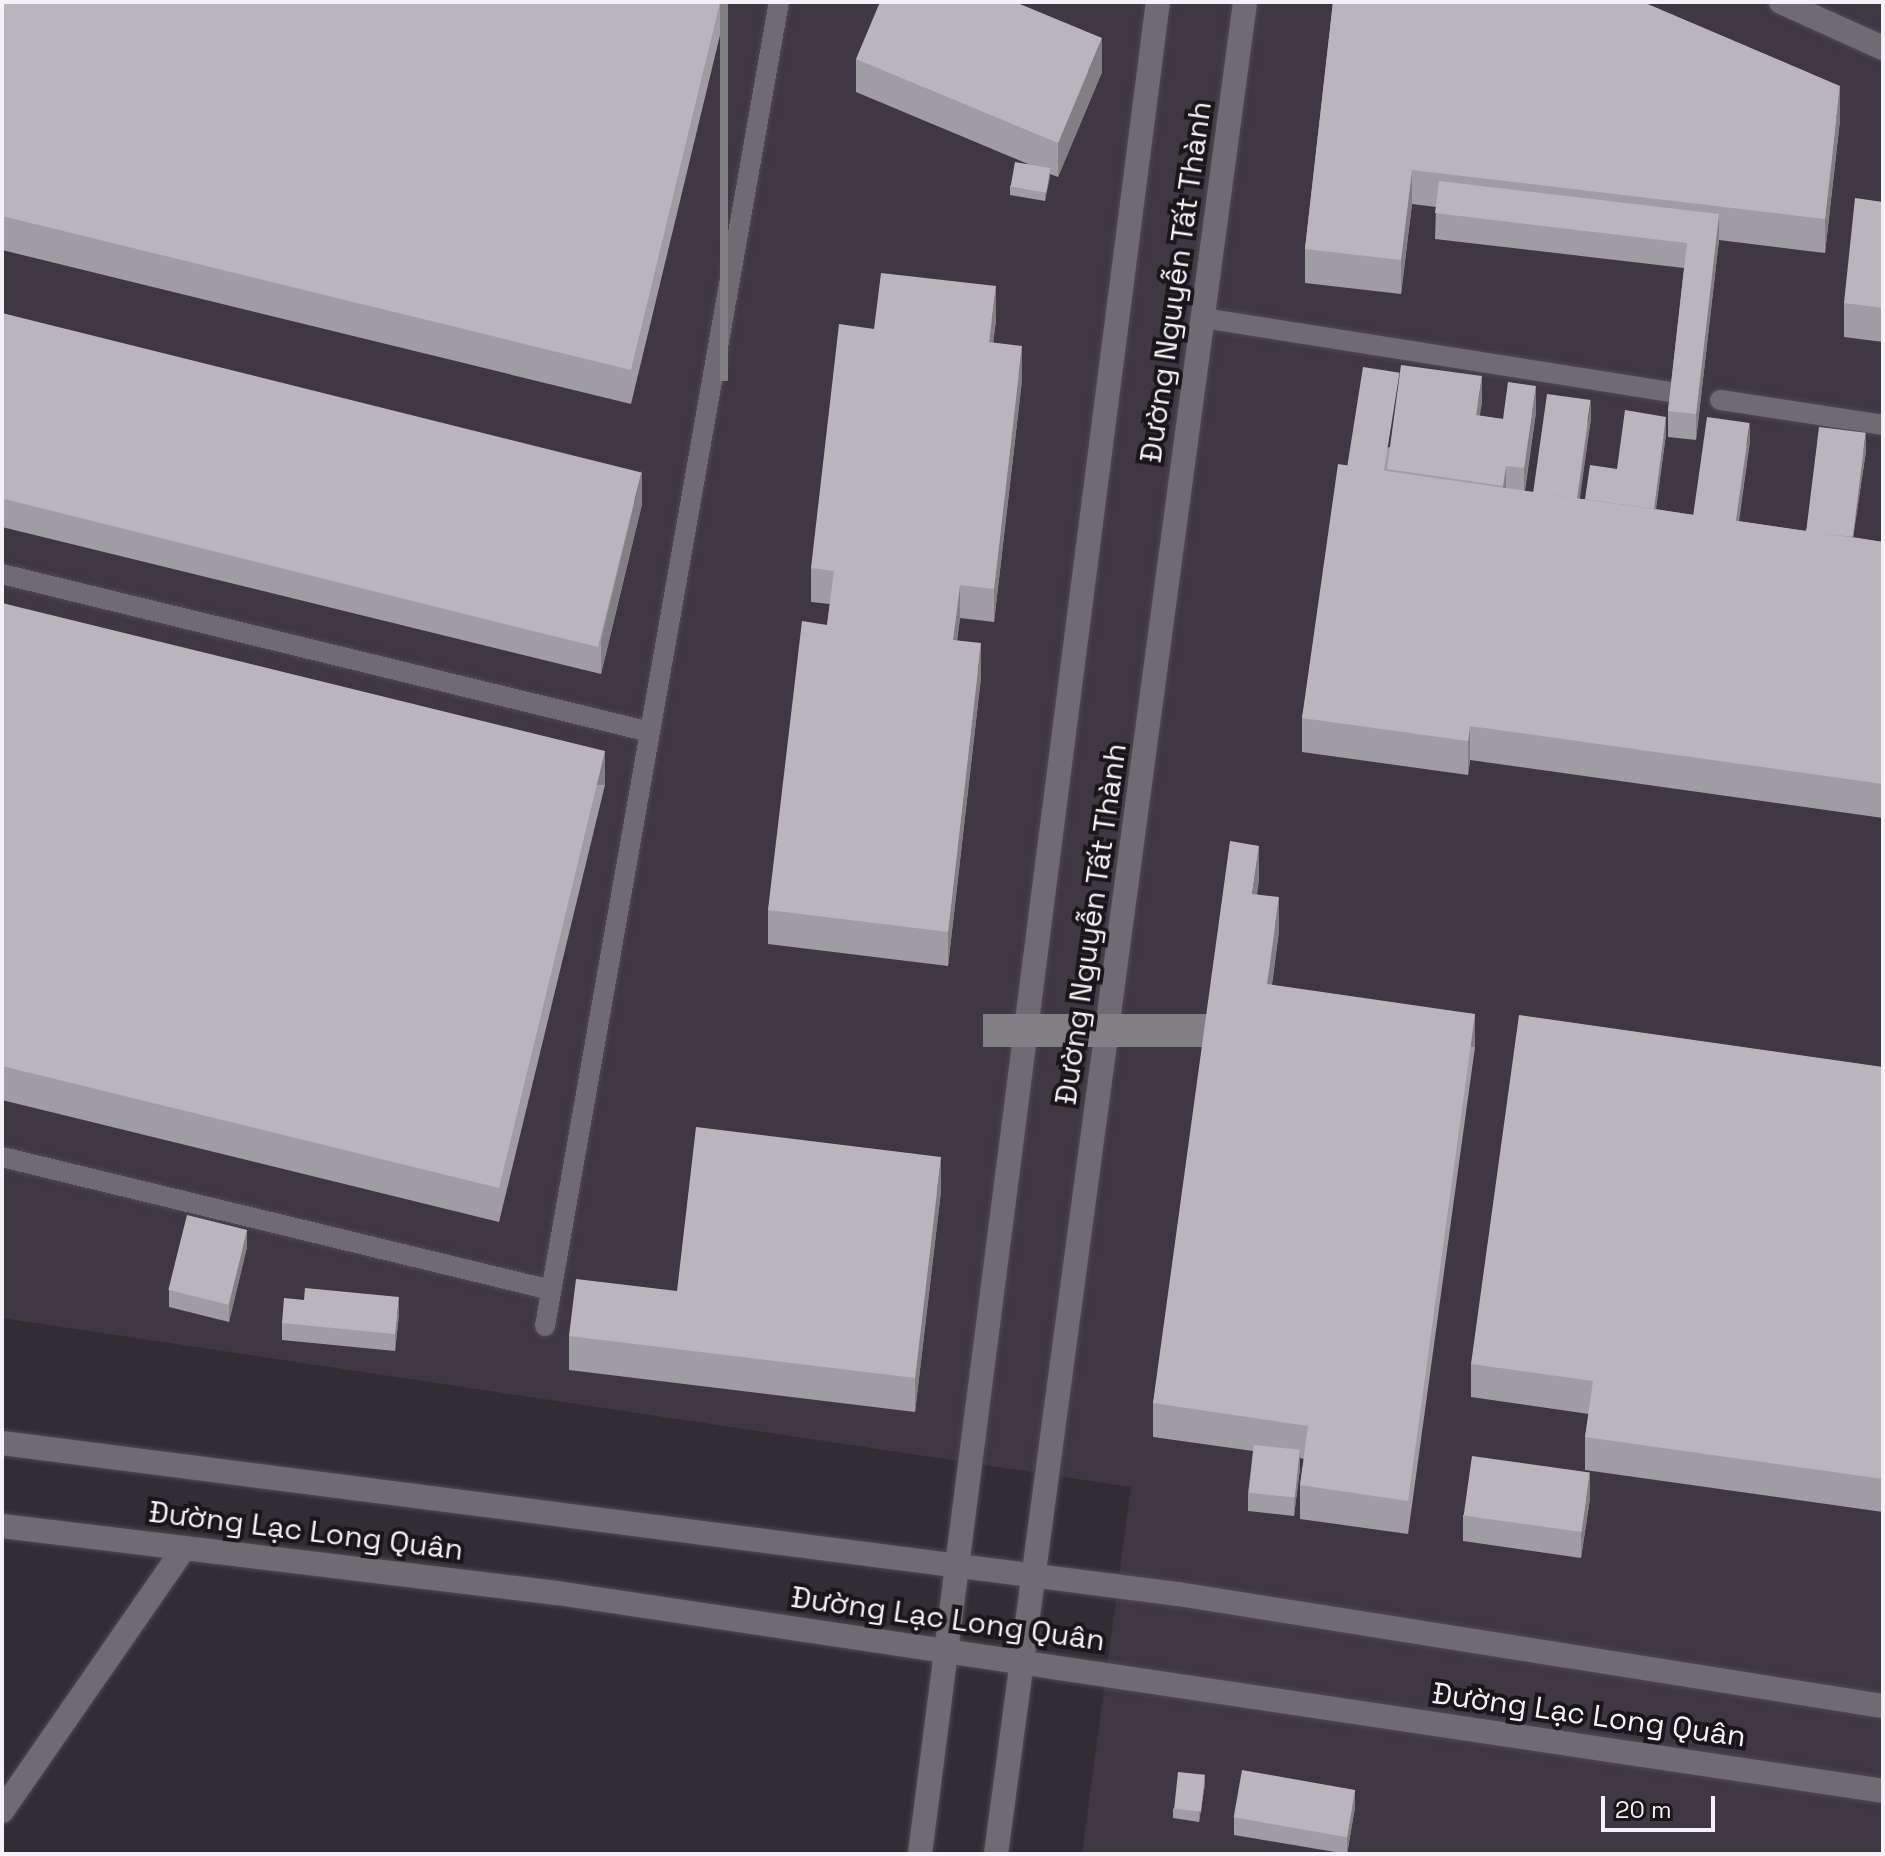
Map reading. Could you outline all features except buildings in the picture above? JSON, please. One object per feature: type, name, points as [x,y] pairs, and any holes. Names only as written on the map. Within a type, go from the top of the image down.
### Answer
[{"type":"main road","name":"Đường Nguyễn Tất Thành","points":[[920,1854],[960,1567],[1158,2]]},
{"type":"main road","name":"Đường Nguyễn Tất Thành","points":[[996,1854],[1025,1662],[1245,2]]},
{"type":"main road","points":[[1781,2],[1883,48]]},
{"type":"main road","name":"Đường Lạc Long Quân","points":[[2,1443],[1178,1594],[1883,1706]]},
{"type":"main road","name":"Đường Lạc Long Quân","points":[[2,1526],[557,1593],[1883,1791]]},
{"type":"main road","points":[[2,1811],[184,1548]]},
{"type":"lane","points":[[545,1326],[779,2]]},
{"type":"lane","points":[[1203,318],[1685,394]]},
{"type":"lane","points":[[1720,400],[1883,425]]},
{"type":"lane","points":[[2,574],[650,732]]},
{"type":"lane","points":[[2,1157],[551,1290]]},
{"type":"shaded area","points":[[2,2],[1883,2],[1883,1854],[1082,1854],[1131,1487],[2,1318]]}]
